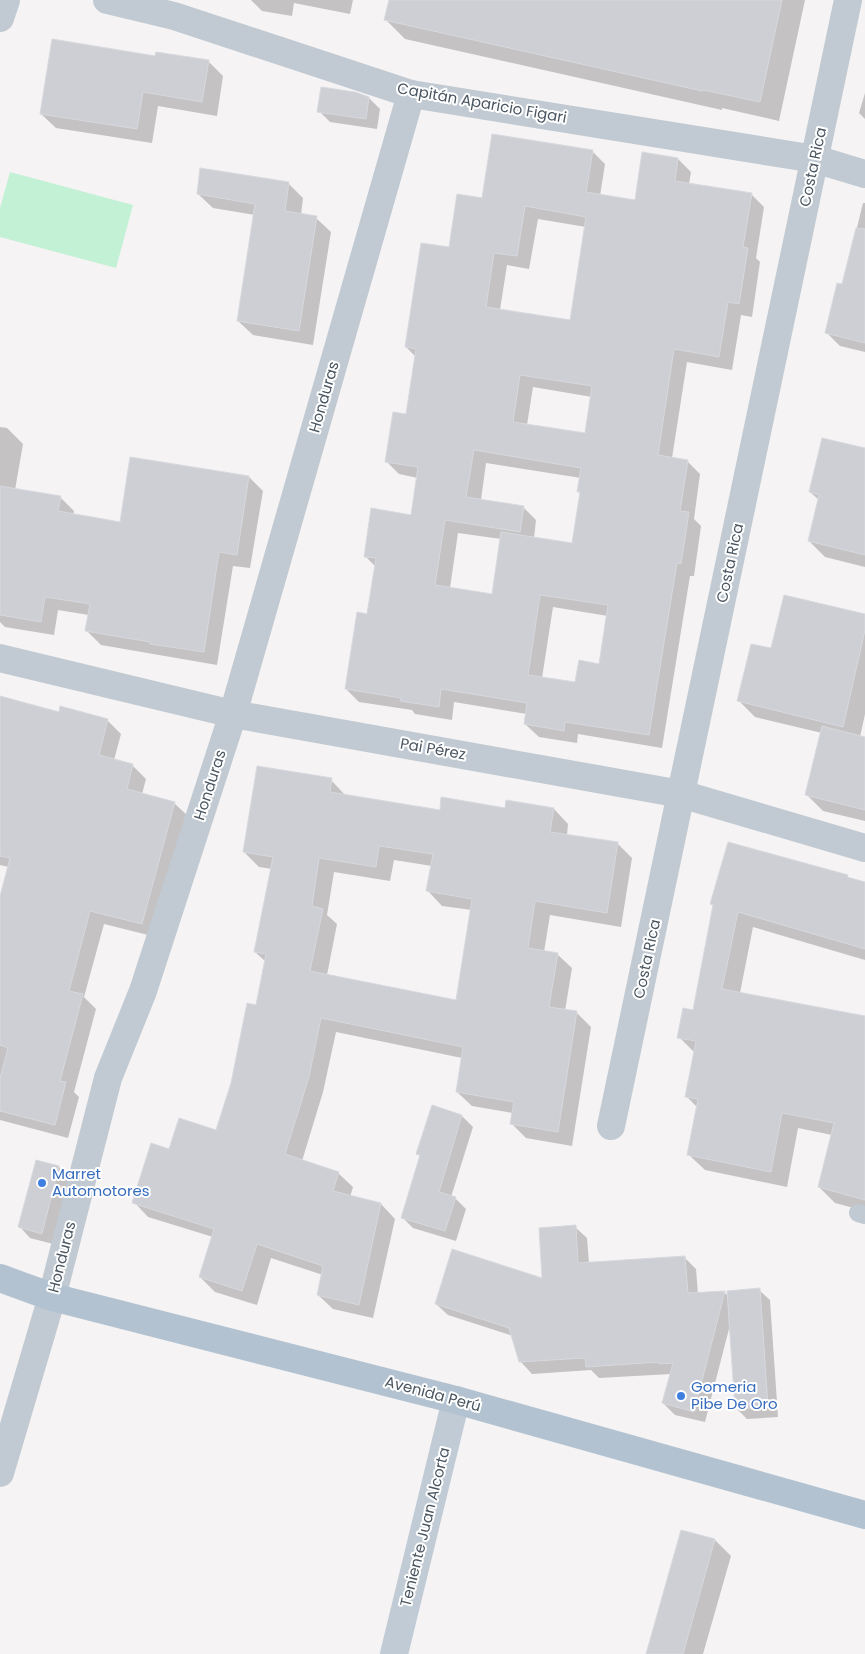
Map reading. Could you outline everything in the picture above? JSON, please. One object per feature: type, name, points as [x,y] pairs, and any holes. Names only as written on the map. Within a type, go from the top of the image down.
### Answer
[{"type":"main road","name":"Avenida Perú","points":[[0,1278],[52,1297],[456,1400],[865,1515]]},
{"type":"street","points":[[0,18],[6,0]]},
{"type":"street","name":"Capitán Aparicio Figari","points":[[107,0],[175,8],[411,94],[815,159],[865,174]]},
{"type":"street","name":"Costa Rica","points":[[612,1126],[848,0]]},
{"type":"street","name":"Honduras","points":[[0,1473],[52,1297],[108,1078],[143,991],[233,714],[411,94]]},
{"type":"street","name":"Pai Pérez","points":[[0,658],[233,714],[681,794],[865,848]]},
{"type":"street","name":"Teniente Juan Alcorta","points":[[394,1654],[456,1400]]},
{"type":"green space","points":[[10,172],[133,205],[116,268],[0,237],[0,208]]},
{"type":"building","points":[[389,0],[782,0],[760,102],[702,91],[384,20]]},
{"type":"building","points":[[52,39],[155,56],[156,52],[209,60],[202,102],[143,92],[137,129],[40,114]]},
{"type":"building","points":[[321,87],[355,92],[369,97],[366,119],[317,112]]},
{"type":"building","points":[[492,134],[593,150],[586,192],[635,200],[642,152],[678,158],[675,181],[752,193],[743,247],[748,248],[739,304],[728,302],[719,357],[674,349],[658,455],[688,460],[680,511],[689,512],[681,564],[677,563],[649,735],[565,722],[564,731],[524,724],[527,703],[441,689],[439,707],[400,701],[401,698],[345,689],[357,612],[367,614],[376,558],[364,557],[371,508],[411,515],[418,467],[385,462],[393,412],[406,414],[416,349],[405,347],[421,243],[449,247],[457,194],[482,198]],"holes":[[[525,206],[586,217],[570,320],[486,307],[494,253],[517,256]],[[520,375],[592,386],[585,433],[513,422]],[[474,450],[581,468],[577,492],[580,492],[572,543],[501,532],[492,594],[435,585],[445,520],[520,532],[524,506],[466,497]],[[540,595],[608,605],[599,664],[579,660],[575,682],[528,675]]]},
{"type":"building","points":[[200,168],[289,182],[285,211],[317,216],[299,331],[237,321],[255,204],[197,194]]},
{"type":"building","points":[[856,228],[865,229],[865,343],[825,333],[837,283],[842,284]]},
{"type":"building","points":[[822,438],[865,448],[865,555],[808,541],[819,495],[809,492]]},
{"type":"building","points":[[130,457],[249,476],[237,555],[219,552],[204,652],[150,644],[150,642],[85,631],[90,604],[45,597],[41,622],[0,615],[0,486],[61,496],[58,511],[120,522]]},
{"type":"building","points":[[784,595],[865,614],[865,630],[843,727],[737,701],[751,644],[771,648]]},
{"type":"building","points":[[0,696],[59,712],[60,706],[108,719],[99,755],[133,764],[127,789],[175,802],[142,924],[90,911],[69,991],[83,994],[60,1081],[66,1082],[55,1125],[0,1111],[0,1078],[8,1048],[0,1045],[0,896],[10,858],[0,856]]},
{"type":"building","points":[[822,726],[865,737],[865,810],[805,795]]},
{"type":"building","points":[[257,766],[332,778],[330,792],[440,810],[441,797],[505,808],[506,800],[554,808],[550,832],[618,842],[607,913],[535,901],[528,948],[558,953],[549,1007],[577,1011],[558,1132],[510,1124],[514,1102],[456,1092],[463,1047],[321,1018],[309,1077],[285,1154],[339,1172],[333,1191],[381,1203],[359,1305],[317,1295],[323,1266],[257,1244],[242,1291],[199,1277],[214,1229],[132,1203],[151,1143],[169,1149],[179,1118],[216,1130],[231,1083],[247,1003],[256,1005],[266,954],[254,952],[273,857],[243,852]],"holes":[[[379,846],[433,854],[426,891],[472,899],[456,1000],[310,971],[323,909],[312,906],[319,858],[376,867]]]},
{"type":"building","points":[[728,842],[848,875],[847,877],[865,882],[865,949],[738,912],[722,989],[865,1016],[865,1200],[818,1187],[834,1123],[782,1113],[771,1172],[687,1155],[698,1099],[685,1097],[696,1041],[677,1038],[683,1008],[693,1010],[713,905],[710,904]]},
{"type":"building","points":[[432,1105],[462,1115],[439,1192],[456,1197],[445,1231],[401,1218],[420,1155],[416,1154]]},
{"type":"building","name":"Marret Automotores","points":[[36,1160],[59,1166],[42,1234],[18,1227]]},
{"type":"building","points":[[576,1225],[578,1263],[685,1256],[688,1293],[725,1291],[694,1412],[662,1403],[673,1363],[659,1364],[659,1362],[586,1367],[585,1358],[519,1362],[509,1328],[435,1304],[452,1249],[542,1278],[539,1228]]},
{"type":"building","points":[[760,1288],[768,1407],[735,1409],[727,1291]]},
{"type":"building","points":[[681,1530],[715,1539],[683,1654],[646,1654]]},
{"type":"place","name":"Marret Automotores","points":[[42,1183]]},
{"type":"place","name":"Gomeria Pibe De Oro","points":[[681,1396]]}]
